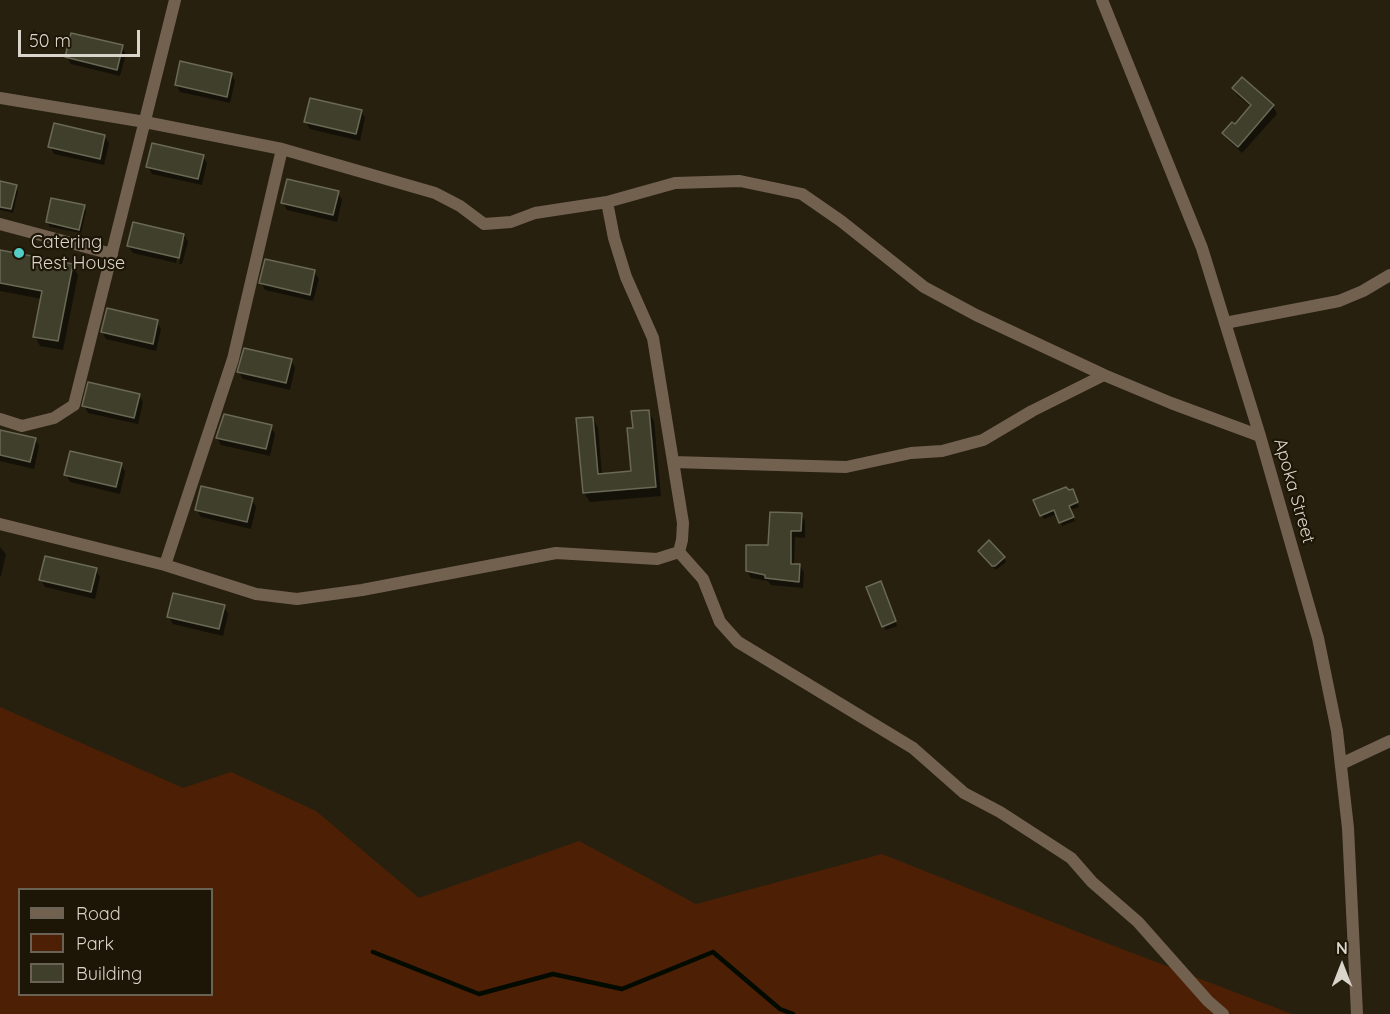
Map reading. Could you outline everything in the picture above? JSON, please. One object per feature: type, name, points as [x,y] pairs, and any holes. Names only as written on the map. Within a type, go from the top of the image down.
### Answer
[{"type":"street","points":[[0,419],[22,426],[54,418],[74,405],[175,0]]},
{"type":"street","name":"Apoka Street","points":[[1102,0],[1202,248],[1260,436],[1318,638],[1337,731],[1348,828],[1357,1014]]},
{"type":"street","points":[[0,98],[282,148],[435,194],[460,206],[484,224],[511,222],[535,213],[607,202],[675,183],[740,181],[802,194],[841,221],[924,286],[975,315],[1172,404],[1260,436]]},
{"type":"street","points":[[165,565],[233,358],[282,148]]},
{"type":"street","points":[[607,202],[614,238],[626,277],[653,338],[683,523],[679,552]]},
{"type":"street","points":[[0,224],[112,254]]},
{"type":"street","points":[[1225,323],[1339,301],[1364,291],[1390,274]]},
{"type":"street","points":[[673,462],[846,467],[911,453],[942,451],[983,440],[1032,411],[1104,375]]},
{"type":"street","points":[[0,525],[165,565],[256,594],[297,599],[363,590],[556,553],[657,559],[679,552]]},
{"type":"street","points":[[679,552],[703,579],[720,622],[738,642],[913,748],[964,793],[1000,812],[1071,858],[1092,882],[1138,922],[1218,1012],[1223,1014]]},
{"type":"street","points":[[1341,764],[1390,741]]},
{"type":"green space","points":[[0,707],[183,788],[231,772],[316,811],[419,898],[579,841],[696,904],[882,854],[1292,1014],[0,1014]]},
{"type":"building","points":[[71,33],[123,45],[117,70],[65,57]]},
{"type":"building","points":[[180,61],[232,73],[227,97],[175,85]]},
{"type":"building","points":[[1242,77],[1274,105],[1238,147],[1222,133],[1232,122],[1235,124],[1251,105],[1232,88]]},
{"type":"building","points":[[310,98],[362,110],[356,134],[304,122]]},
{"type":"building","points":[[54,123],[105,135],[100,159],[48,147]]},
{"type":"building","points":[[152,143],[204,155],[198,179],[146,167]]},
{"type":"building","points":[[287,179],[339,191],[333,215],[281,203]]},
{"type":"building","points":[[0,181],[17,185],[11,209],[0,207]]},
{"type":"building","points":[[51,198],[85,205],[79,230],[46,222]]},
{"type":"building","points":[[133,222],[184,234],[179,258],[127,246]]},
{"type":"building","points":[[0,250],[73,264],[58,341],[33,337],[42,291],[0,283]]},
{"type":"building","points":[[265,259],[315,270],[310,295],[259,283]]},
{"type":"building","points":[[107,308],[158,320],[153,344],[101,332]]},
{"type":"building","points":[[244,348],[292,359],[286,383],[237,372]]},
{"type":"building","points":[[88,382],[140,394],[134,418],[82,406]]},
{"type":"building","points":[[649,410],[656,487],[583,493],[576,418],[593,417],[598,474],[631,471],[627,428],[633,428],[631,411]]},
{"type":"building","points":[[224,414],[272,425],[266,449],[216,438]]},
{"type":"building","points":[[0,430],[36,438],[30,462],[0,455]]},
{"type":"building","points":[[70,451],[122,463],[116,487],[64,475]]},
{"type":"building","points":[[201,486],[253,498],[247,522],[195,510]]},
{"type":"building","points":[[1066,487],[1069,490],[1073,489],[1078,502],[1069,506],[1074,517],[1059,523],[1054,510],[1040,516],[1033,500]]},
{"type":"building","points":[[770,512],[802,513],[801,531],[791,531],[791,564],[800,564],[799,582],[765,578],[765,575],[746,571],[746,545],[768,545]]},
{"type":"building","points":[[989,540],[1005,557],[995,566],[992,566],[978,551]]},
{"type":"building","points":[[45,556],[97,568],[91,592],[39,580]]},
{"type":"building","points":[[881,581],[896,621],[882,627],[866,587]]},
{"type":"building","points":[[173,593],[225,605],[219,629],[167,617]]},
{"type":"waterway","points":[[373,952],[479,994],[553,974],[622,989],[713,952],[780,1009],[793,1014]]},
{"type":"place","name":"Catering Rest House","points":[[19,253]]}]
